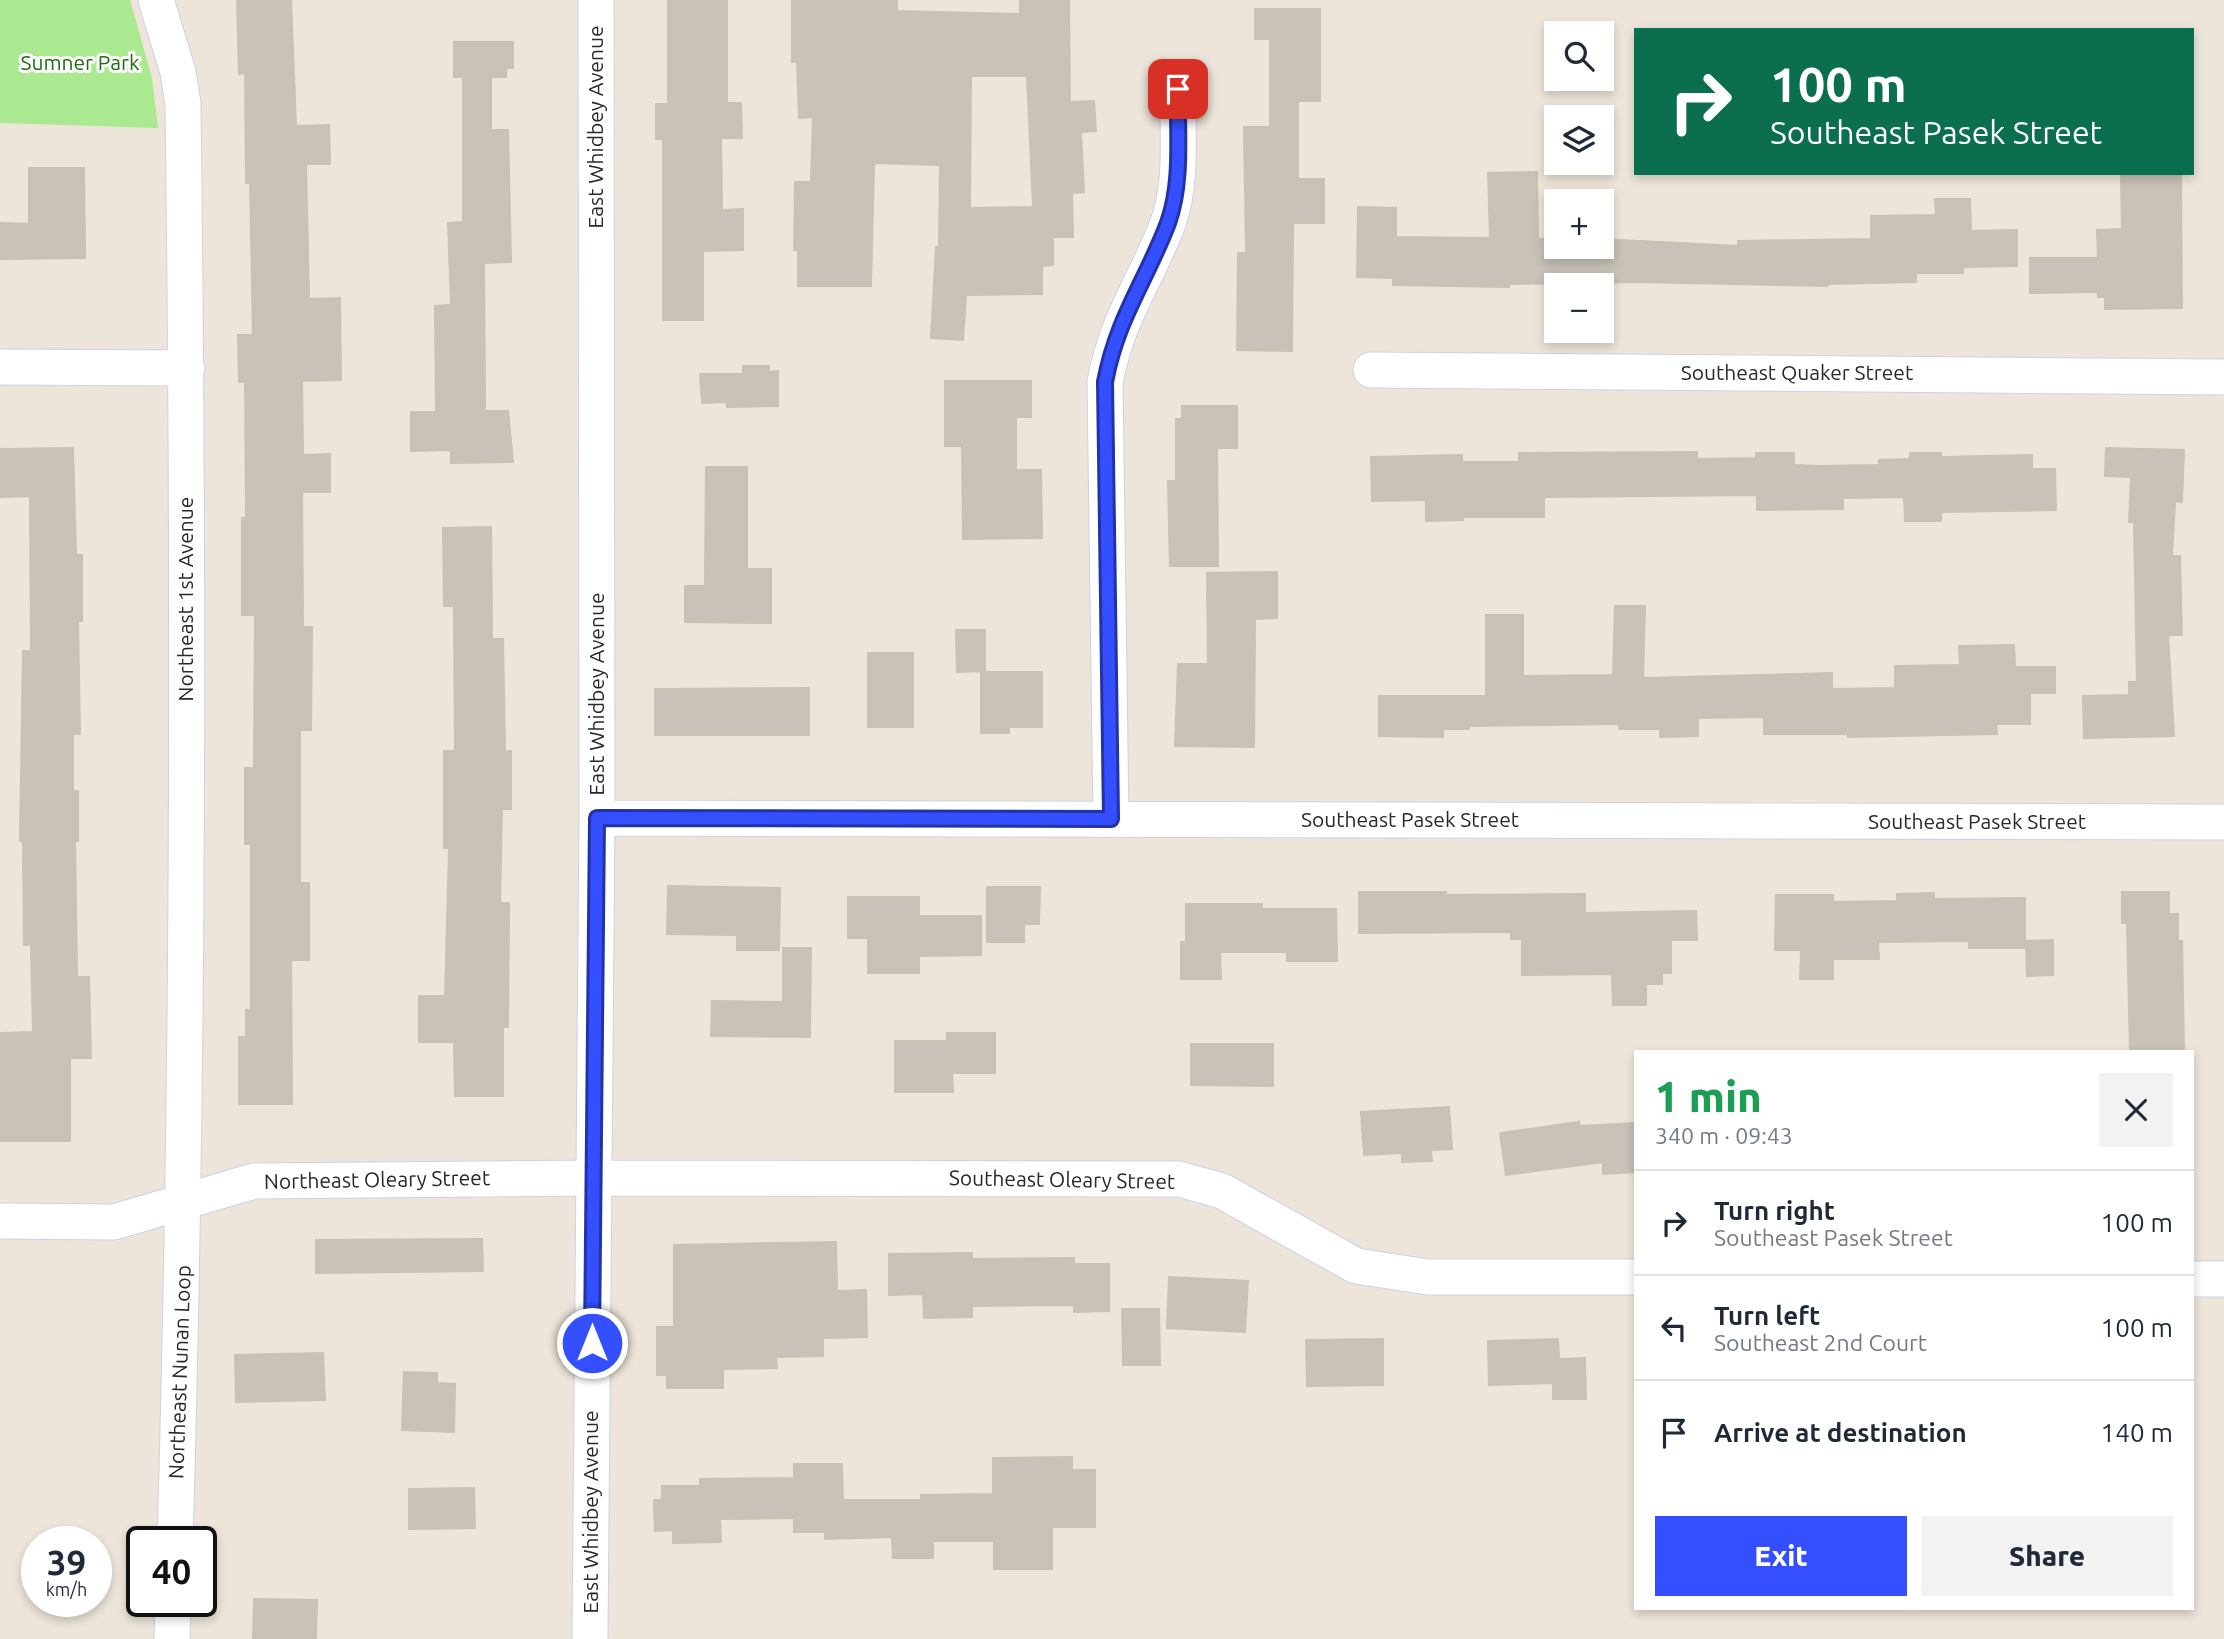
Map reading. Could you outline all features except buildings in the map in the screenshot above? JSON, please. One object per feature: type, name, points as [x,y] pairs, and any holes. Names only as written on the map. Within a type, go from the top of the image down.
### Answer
[{"type":"street","name":"Northeast 1st Avenue","points":[[156,0],[178,72],[183,104],[187,368],[185,1202]]},
{"type":"street","name":"East Whidbey Avenue","points":[[590,1639],[597,818],[596,0]]},
{"type":"street","points":[[1111,819],[1105,382],[1122,319],[1168,223],[1177,188],[1178,89]]},
{"type":"street","points":[[0,367],[187,368]]},
{"type":"street","name":"Southeast Quaker Street","points":[[1371,370],[2224,377]]},
{"type":"street","name":"Southeast Pasek Street","points":[[597,818],[2224,822]]},
{"type":"street","name":"Northeast Oleary Street","points":[[0,1221],[114,1222],[254,1181],[592,1178]]},
{"type":"street","name":"Southeast Oleary Street","points":[[592,1178],[1179,1179],[1222,1191],[1356,1266],[1429,1277],[1634,1277]]},
{"type":"street","name":"Northeast Nunan Loop","points":[[175,1526],[185,1202]]},
{"type":"street","points":[[2194,1279],[2224,1279]]},
{"type":"street","points":[[172,1639],[173,1617]]},
{"type":"green space","name":"Sumner Park","points":[[0,0],[130,0],[152,78],[158,128],[0,123]]},
{"type":"route","points":[[592,1343],[597,818],[1111,819],[1105,382],[1122,319],[1168,223],[1177,188],[1178,89]]}]
